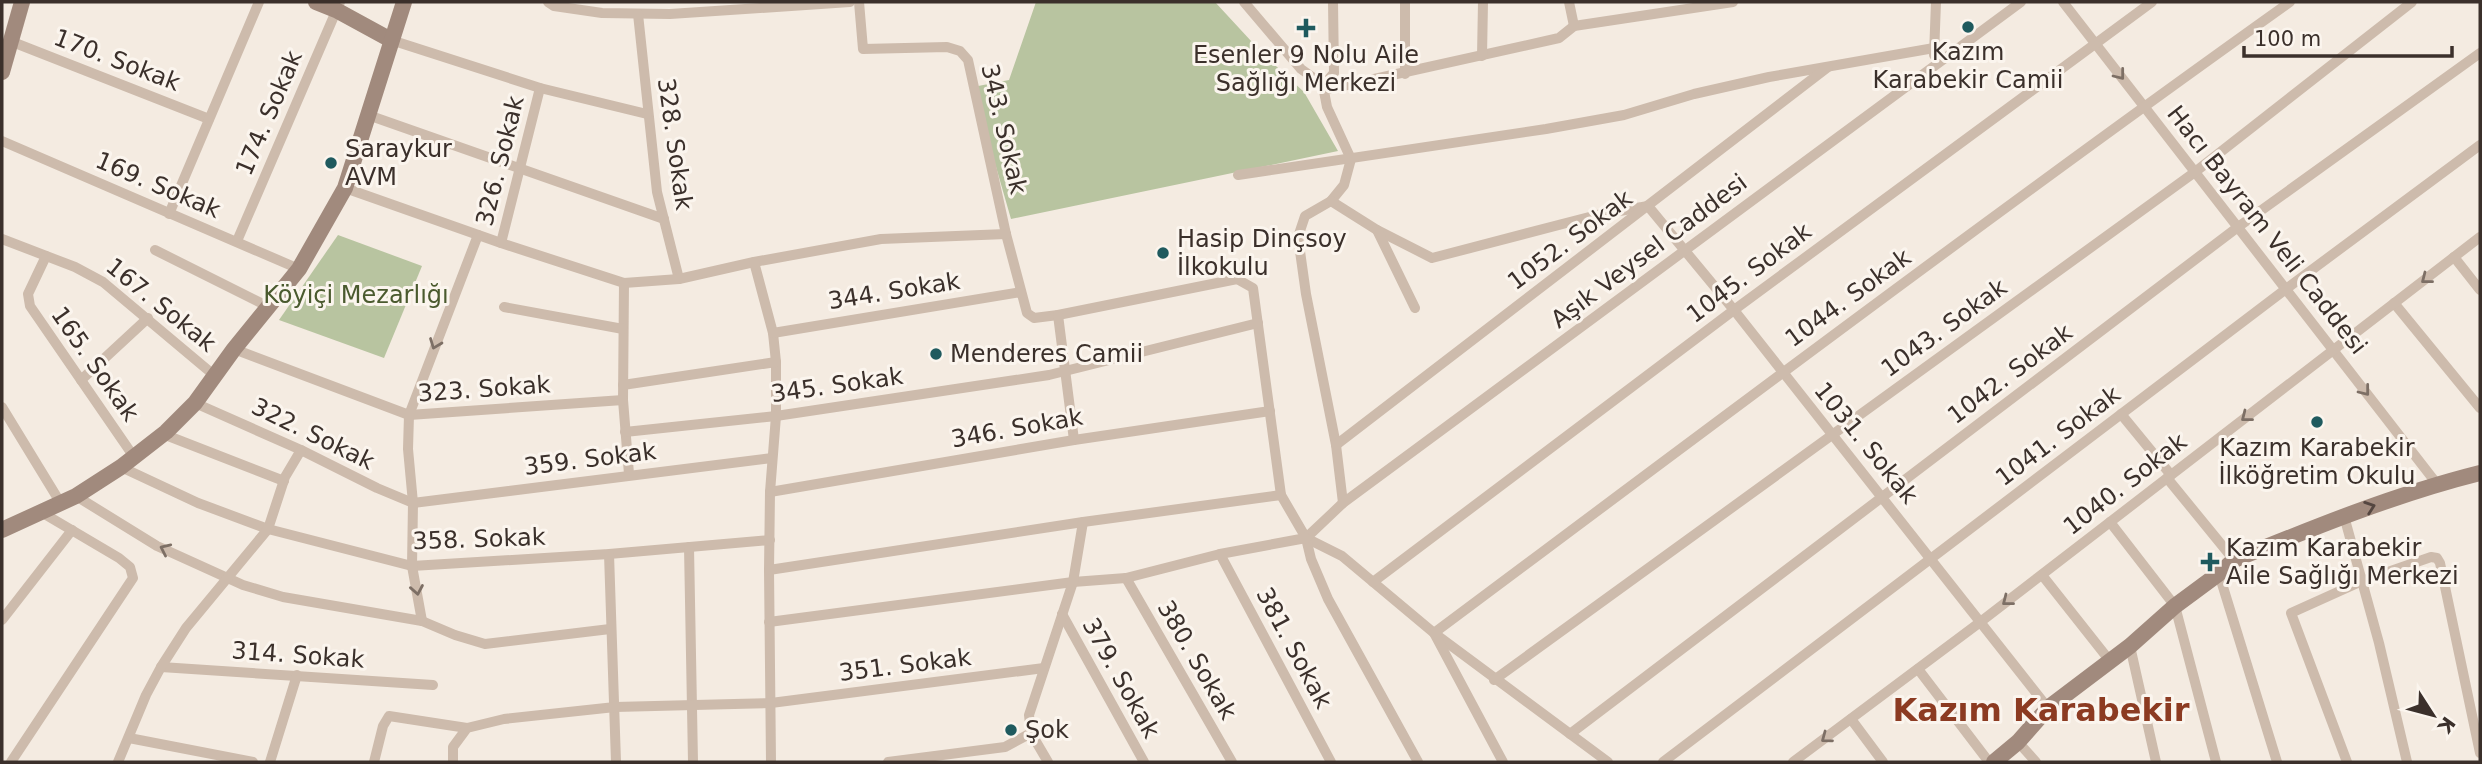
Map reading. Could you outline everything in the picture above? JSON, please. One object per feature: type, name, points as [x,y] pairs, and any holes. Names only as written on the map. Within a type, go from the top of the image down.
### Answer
[{"type":"main road","points":[[2,72],[22,2]]},
{"type":"main road","points":[[316,2],[338,6],[391,40]]},
{"type":"main road","points":[[2,530],[76,496],[163,434],[195,402],[299,269],[345,188],[404,2]]},
{"type":"main road","points":[[1992,762],[2018,742],[2048,708],[2130,646],[2175,606],[2234,560],[2344,516],[2480,472]]},
{"type":"street","points":[[169,214],[258,2]]},
{"type":"street","points":[[548,2],[602,13],[670,15],[850,2]]},
{"type":"street","name":"343. Sokak","points":[[859,2],[863,48],[947,47],[960,51],[968,60],[1006,234],[1027,313],[1034,318],[1058,315]]},
{"type":"street","points":[[1244,2],[1301,69],[1329,89],[1559,38],[1574,26],[1733,2]]},
{"type":"street","points":[[1322,86],[1334,73],[1333,2]]},
{"type":"street","points":[[1405,2],[1405,74]]},
{"type":"street","points":[[1482,56],[1483,2]]},
{"type":"street","points":[[1569,2],[1574,26]]},
{"type":"street","points":[[1934,65],[1936,2]]},
{"type":"street","name":"Hacı Bayram Veli Caddesi","points":[[2063,2],[2437,484]]},
{"type":"street","name":"1045. Sokak","points":[[1373,582],[1734,310],[2152,2]]},
{"type":"street","name":"1044. Sokak","points":[[1433,633],[2144,106],[2290,2]]},
{"type":"street","name":"1043. Sokak","points":[[1494,680],[2195,172],[2412,2]]},
{"type":"street","name":"Aşık Veysel Caddesi","points":[[1306,538],[1342,503],[2015,4]]},
{"type":"street","name":"174. Sokak","points":[[237,241],[338,6]]},
{"type":"street","name":"328. Sokak","points":[[638,14],[657,192],[680,279]]},
{"type":"street","points":[[391,40],[540,88],[647,114]]},
{"type":"street","name":"170. Sokak","points":[[10,41],[209,119]]},
{"type":"street","points":[[1238,175],[1624,115],[1694,94],[1934,48]]},
{"type":"street","name":"1042. Sokak","points":[[1570,734],[2238,226],[2480,53]]},
{"type":"street","name":"1052. Sokak","points":[[1336,445],[1829,66]]},
{"type":"street","points":[[1322,86],[1327,107],[1351,159],[1344,185],[1331,201],[1305,216],[1298,237],[1306,294],[1336,445],[1342,503]]},
{"type":"street","name":"326. Sokak","points":[[501,243],[540,88]]},
{"type":"street","points":[[368,115],[664,219]]},
{"type":"street","name":"169. Sokak","points":[[2,141],[299,269]]},
{"type":"street","name":"1041. Sokak","points":[[1663,762],[2480,145]]},
{"type":"street","points":[[345,188],[624,283],[680,279],[754,262],[881,239],[1006,234]]},
{"type":"street","points":[[1331,201],[1377,230],[1432,258],[1597,215],[1648,206]]},
{"type":"street","name":"1031. Sokak","points":[[1648,206],[1734,310],[2048,708]]},
{"type":"street","points":[[1377,230],[1415,308]]},
{"type":"street","points":[[422,621],[412,566],[413,503],[408,449],[409,415],[478,235]]},
{"type":"street","name":"1040. Sokak","points":[[1794,762],[2042,575],[2480,237]]},
{"type":"street","name":"167. Sokak","points":[[2,239],[75,267],[103,282],[215,376]]},
{"type":"street","points":[[155,250],[269,307]]},
{"type":"street","name":"165. Sokak","points":[[46,256],[28,294],[30,306],[81,380],[127,462]]},
{"type":"street","points":[[2454,257],[2480,290]]},
{"type":"street","points":[[754,262],[773,333],[776,362],[769,570],[771,762]]},
{"type":"street","points":[[1074,440],[1058,315],[1237,279],[1253,288],[1281,495],[1306,538],[1311,559],[1328,599],[1418,762]]},
{"type":"street","points":[[624,283],[623,400],[629,474]]},
{"type":"street","name":"344. Sokak","points":[[773,333],[1021,292]]},
{"type":"street","points":[[2394,303],[2480,408]]},
{"type":"street","points":[[504,307],[623,330]]},
{"type":"street","points":[[81,380],[148,318]]},
{"type":"street","name":"345. Sokak","points":[[625,432],[776,416],[1049,375],[1258,323]]},
{"type":"street","name":"323. Sokak","points":[[234,349],[409,415],[623,400]]},
{"type":"street","points":[[623,385],[776,362]]},
{"type":"street","name":"322. Sokak","points":[[195,402],[413,503]]},
{"type":"street","points":[[2,407],[60,502]]},
{"type":"street","name":"346. Sokak","points":[[770,492],[1074,440],[1270,411]]},
{"type":"street","points":[[2121,414],[2234,560]]},
{"type":"street","points":[[163,434],[284,481]]},
{"type":"street","points":[[118,762],[146,695],[186,628],[268,529],[284,481],[301,450]]},
{"type":"street","name":"359. Sokak","points":[[413,503],[772,457]]},
{"type":"street","name":"358. Sokak","points":[[127,462],[198,503],[268,529],[412,566],[608,554],[770,540]]},
{"type":"street","points":[[769,570],[1281,495]]},
{"type":"street","points":[[76,496],[157,546],[243,585],[283,597],[422,621],[485,645],[610,629]]},
{"type":"street","points":[[11,762],[134,578],[130,567],[41,512]]},
{"type":"street","points":[[2344,516],[2379,643],[2407,762]]},
{"type":"street","points":[[1048,762],[1031,733],[1029,715],[1073,582],[1083,522]]},
{"type":"street","points":[[2110,522],[2175,606],[2216,762]]},
{"type":"street","points":[[2,620],[72,530]]},
{"type":"street","points":[[769,622],[1073,582],[1126,579],[1220,554],[1306,538],[1342,556],[1433,633],[1608,762]]},
{"type":"street","points":[[689,547],[693,762]]},
{"type":"street","points":[[608,554],[616,762]]},
{"type":"street","name":"381. Sokak","points":[[1220,554],[1331,762]]},
{"type":"street","points":[[2347,762],[2291,613],[2362,581],[2431,557],[2437,558],[2440,563],[2480,753]]},
{"type":"street","points":[[2219,574],[2277,762]]},
{"type":"street","points":[[2042,575],[2110,661]]},
{"type":"street","name":"380. Sokak","points":[[1126,579],[1232,762]]},
{"type":"street","name":"379. Sokak","points":[[1062,614],[1144,762]]},
{"type":"street","points":[[1433,633],[1503,762]]},
{"type":"street","points":[[2130,646],[2156,762]]},
{"type":"street","name":"314. Sokak","points":[[161,667],[433,685]]},
{"type":"street","name":"351. Sokak","points":[[467,728],[504,719],[615,707],[771,703],[1044,668]]},
{"type":"street","points":[[1918,669],[1992,762]]},
{"type":"street","points":[[270,762],[297,676]]},
{"type":"street","points":[[374,762],[383,726],[389,716],[467,728],[453,747],[456,761]]},
{"type":"street","points":[[1851,719],[1883,762]]},
{"type":"street","points":[[888,762],[1005,747],[1031,733]]},
{"type":"street","points":[[129,738],[253,762]]},
{"type":"street","points":[[2018,742],[2036,762]]},
{"type":"green space","points":[[1036,2],[1215,2],[1264,55],[1304,92],[1338,151],[1011,219],[973,87],[1009,80]]},
{"type":"green space","name":"Köyiçi Mezarlığı","points":[[338,235],[422,266],[384,358],[279,320]]},
{"type":"place","name":"Kazım Karabekir Camii","points":[[1968,27]]},
{"type":"place","name":"Esenler 9 Nolu Aile Sağlığı Merkezi","points":[[1306,28]]},
{"type":"place","name":"Saraykur AVM","points":[[331,163]]},
{"type":"place","name":"Hasip Dinçsoy İlkokulu","points":[[1163,253]]},
{"type":"place","name":"Menderes Camii","points":[[936,354]]},
{"type":"place","name":"Kazım Karabekir İlköğretim Okulu","points":[[2317,422]]},
{"type":"place","name":"Kazım Karabekir Aile Sağlığı Merkezi","points":[[2210,562]]},
{"type":"place","name":"Şok","points":[[1011,730]]},
{"type":"district","name":"Kazım Karabekir","points":[[2041,710]]}]
